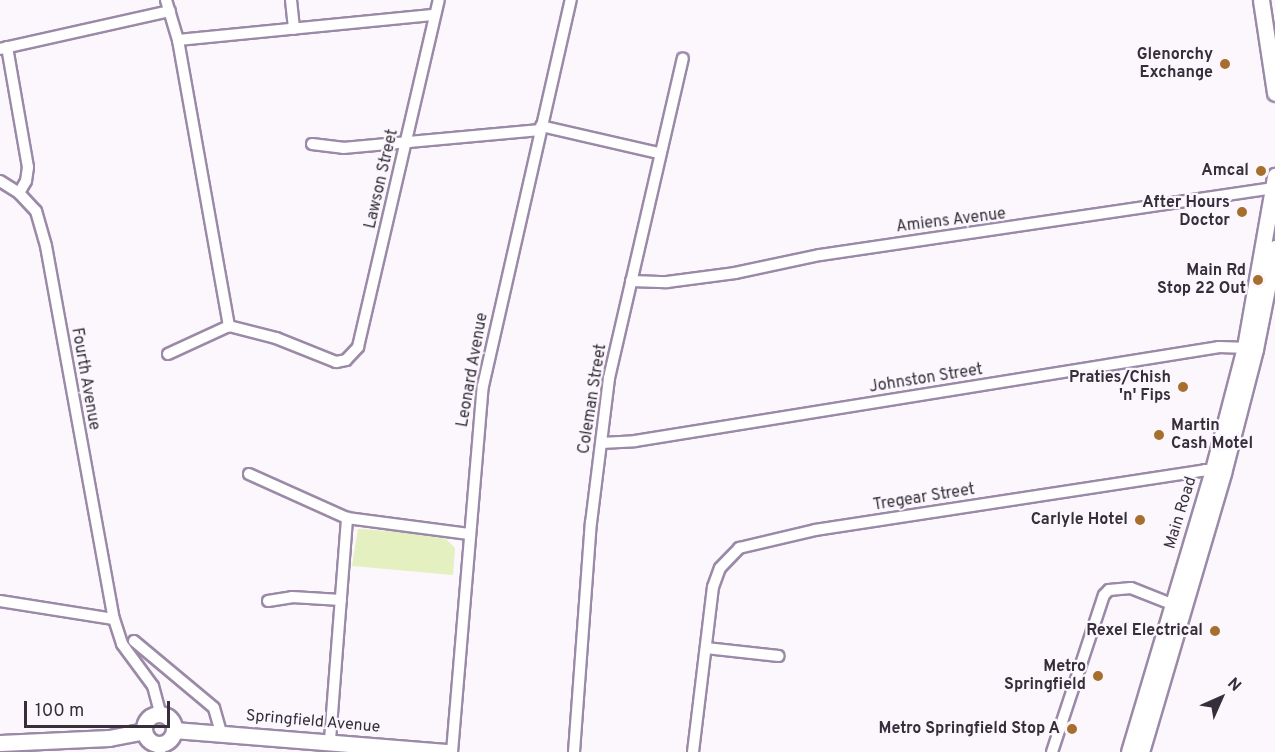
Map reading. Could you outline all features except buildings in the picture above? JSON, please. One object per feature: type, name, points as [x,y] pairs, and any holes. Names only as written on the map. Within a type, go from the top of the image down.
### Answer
[{"type":"main road","points":[[1261,0],[1275,93]]},
{"type":"main road","points":[[1270,0],[1275,28]]},
{"type":"main road","name":"Main Road","points":[[1250,348],[1275,184]]},
{"type":"main road","name":"Main Road","points":[[1142,752],[1179,607],[1218,472],[1275,248]]},
{"type":"main road","name":"Main Road","points":[[1130,752],[1179,607]]},
{"type":"main road","points":[[160,713],[172,720],[174,730],[170,740],[160,748],[151,742],[144,730],[148,718],[160,713]]},
{"type":"main road","points":[[0,743],[110,738],[144,730]]},
{"type":"main road","name":"Springfield Avenue","points":[[174,730],[221,732],[307,745],[330,740],[448,752]]},
{"type":"street","points":[[166,0],[178,40],[229,326],[168,354]]},
{"type":"street","points":[[291,0],[294,29]]},
{"type":"street","name":"Lawson Street","points":[[229,326],[276,338],[326,360],[346,360],[357,346],[439,0]]},
{"type":"street","name":"Leonard Avenue","points":[[448,752],[483,386],[571,0]]},
{"type":"street","points":[[19,193],[26,181],[28,167],[4,48],[170,11]]},
{"type":"street","points":[[178,40],[435,15]]},
{"type":"street","name":"Coleman Street","points":[[574,752],[591,523],[613,355],[683,58]]},
{"type":"street","points":[[312,144],[343,148],[541,128],[659,153]]},
{"type":"street","name":"Fourth Avenue","points":[[0,181],[19,193],[36,211],[46,246],[114,619],[122,644],[153,686],[160,713]]},
{"type":"street","name":"Amiens Avenue","points":[[631,281],[666,282],[735,273],[820,255],[912,244],[1053,222],[1093,212],[1275,184]]},
{"type":"street","name":"Johnston Street","points":[[601,443],[635,441],[1219,347],[1250,348]]},
{"type":"street","name":"Tregear Street","points":[[693,752],[716,577],[732,554],[747,544],[815,530],[1218,472]]},
{"type":"street","points":[[249,474],[347,518],[469,534]]},
{"type":"street","points":[[330,740],[347,518]]},
{"type":"street","points":[[1052,752],[1104,596],[1109,590],[1131,588],[1179,607]]},
{"type":"street","points":[[268,601],[292,597],[341,600]]},
{"type":"street","points":[[0,601],[114,619]]},
{"type":"street","points":[[135,641],[214,708],[221,732]]},
{"type":"street","points":[[706,648],[778,656]]},
{"type":"green space","points":[[358,529],[404,532],[446,539],[455,548],[453,575],[352,566]]},
{"type":"place","name":"Glenorchy Exchange","points":[[1225,64]]},
{"type":"place","name":"Amcal","points":[[1261,171]]},
{"type":"place","name":"After Hours Doctor","points":[[1242,212]]},
{"type":"place","name":"Main Rd Stop 22 Out","points":[[1258,280]]},
{"type":"place","name":"Praties/Chish 'n' Fips","points":[[1183,387]]},
{"type":"place","name":"Martin Cash Motel","points":[[1159,435]]},
{"type":"place","name":"Carlyle Hotel","points":[[1140,520]]},
{"type":"place","name":"Rexel Electrical","points":[[1215,631]]},
{"type":"place","name":"Metro Springfield","points":[[1098,676]]},
{"type":"place","name":"Metro Springfield Stop A","points":[[1072,729]]}]
